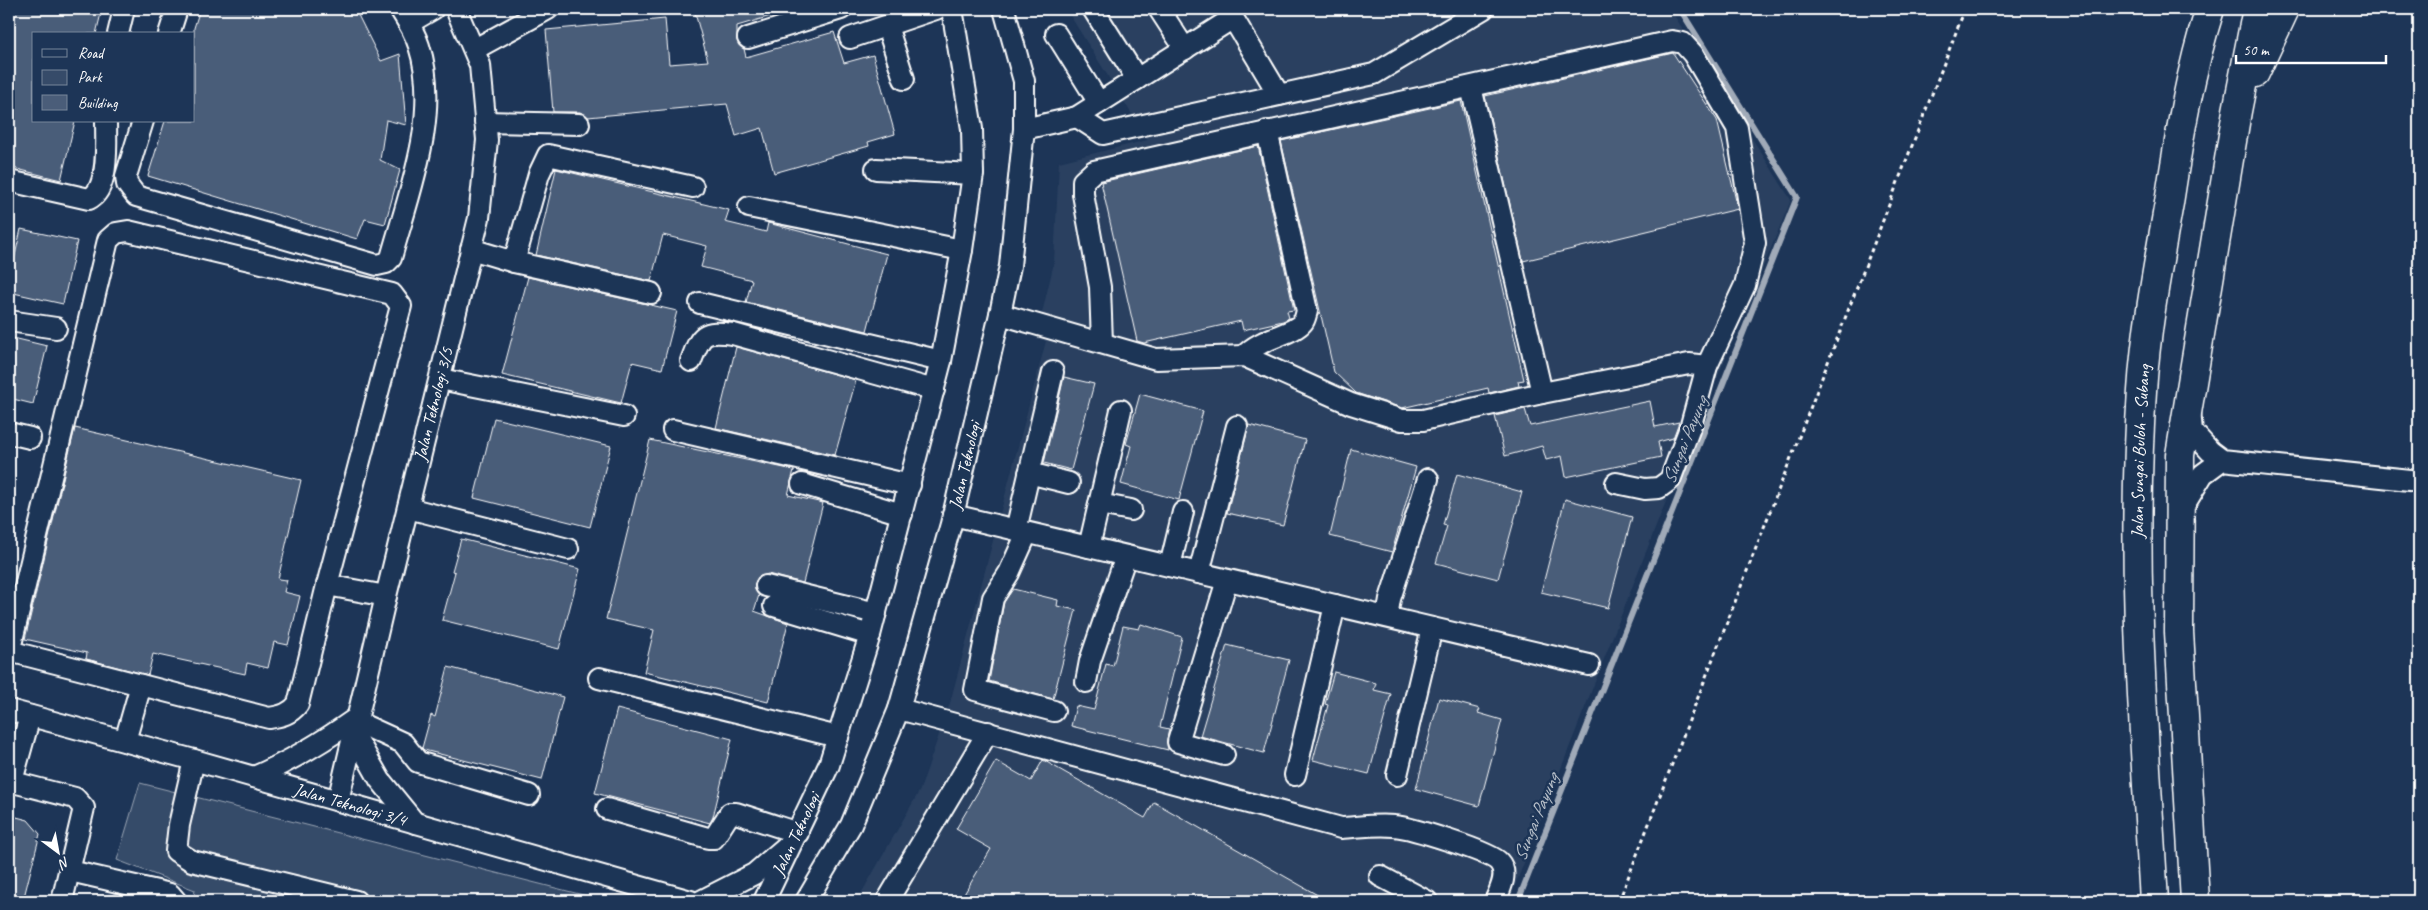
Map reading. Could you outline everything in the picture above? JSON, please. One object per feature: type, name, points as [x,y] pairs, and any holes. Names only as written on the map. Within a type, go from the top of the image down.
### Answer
[{"type":"highway","name":"Jalan Sungai Buloh - Subang","points":[[2154,901],[2139,655],[2137,511],[2142,390],[2152,305],[2177,151],[2195,55],[2210,9]]},
{"type":"highway","points":[[2195,901],[2180,632],[2180,455],[2237,110],[2257,9]]},
{"type":"highway","points":[[2237,110],[2285,9]]},
{"type":"street","points":[[118,32],[124,9]]},
{"type":"street","points":[[170,32],[177,9]]},
{"type":"street","points":[[143,122],[126,176],[127,184],[136,196],[377,265],[386,263],[392,258],[424,136],[426,81],[420,46],[404,16],[434,9]]},
{"type":"street","name":"Jalan Teknologi 3/5","points":[[338,801],[386,596],[479,218],[487,140],[480,65],[456,9]]},
{"type":"street","points":[[475,50],[548,9]]},
{"type":"street","points":[[748,38],[841,9]]},
{"type":"street","points":[[850,38],[936,9]]},
{"type":"street","name":"Jalan Teknologi","points":[[764,901],[829,765],[870,635],[941,361],[962,250],[973,174],[972,128],[952,9]]},
{"type":"street","name":"Jalan Teknologi","points":[[806,901],[851,825],[898,709],[953,515],[1000,314],[1010,266],[1024,129],[1024,81],[1004,9]]},
{"type":"street","points":[[1093,9],[1137,79]]},
{"type":"street","points":[[1159,9],[1185,49]]},
{"type":"street","points":[[1077,117],[1103,134],[1374,74],[1483,9]]},
{"type":"street","points":[[1024,129],[1077,117],[1233,18],[1279,95]]},
{"type":"street","points":[[887,26],[904,78]]},
{"type":"street","points":[[1056,34],[1099,102]]},
{"type":"street","points":[[1102,343],[1100,287],[1083,194],[1084,181],[1088,174],[1101,167],[1672,41],[1683,43],[1693,54],[1737,128],[1754,243],[1744,285],[1707,366],[1691,425],[1670,480],[1659,488],[1644,489],[1616,483]]},
{"type":"street","points":[[1471,86],[1542,393]]},
{"type":"street","points":[[9,181],[89,199],[94,197],[100,190],[104,174],[106,122]]},
{"type":"street","points":[[486,122],[580,124]]},
{"type":"street","points":[[1244,356],[1258,343],[1297,327],[1304,322],[1307,311],[1267,131]]},
{"type":"street","points":[[514,262],[539,174],[548,155],[693,188]]},
{"type":"street","points":[[876,169],[973,174]]},
{"type":"street","points":[[750,207],[962,250]]},
{"type":"street","points":[[128,231],[326,278],[392,294],[398,300],[400,306],[327,585],[298,704],[282,716],[269,718],[9,652],[108,240],[116,233],[128,231]]},
{"type":"street","points":[[471,250],[514,262],[651,293]]},
{"type":"street","points":[[700,303],[941,361]]},
{"type":"street","points":[[1000,314],[1156,359],[1244,356],[1351,404],[1402,420],[1423,420],[1542,393],[1689,364],[1707,366]]},
{"type":"street","points":[[9,321],[56,328]]},
{"type":"street","points":[[691,361],[699,340],[705,334],[714,332],[733,334],[934,390]]},
{"type":"street","points":[[1053,372],[1030,473],[1022,532],[1009,573],[993,598],[975,690],[1054,711]]},
{"type":"street","points":[[440,379],[624,416]]},
{"type":"street","points":[[2188,400],[2192,432],[2210,451],[2222,460],[2419,481]]},
{"type":"street","points":[[1089,547],[1121,410]]},
{"type":"street","points":[[1198,573],[1237,426]]},
{"type":"street","points":[[673,430],[910,485]]},
{"type":"street","points":[[9,433],[30,438]]},
{"type":"street","points":[[2180,512],[2203,474],[2222,460]]},
{"type":"street","points":[[1030,473],[1069,483]]},
{"type":"street","points":[[1387,617],[1390,599],[1428,479]]},
{"type":"street","points":[[802,484],[902,514]]},
{"type":"street","points":[[1099,504],[1131,510]]},
{"type":"street","points":[[408,508],[568,549]]},
{"type":"street","points":[[1170,566],[1183,512]]},
{"type":"street","points":[[953,515],[1589,664]]},
{"type":"street","points":[[1086,682],[1090,662],[1126,556]]},
{"type":"street","points":[[1224,755],[1178,742],[1227,580]]},
{"type":"street","points":[[327,585],[386,596]]},
{"type":"street","points":[[766,586],[876,613]]},
{"type":"street","points":[[1295,775],[1335,605]]},
{"type":"street","points":[[774,606],[870,635]]},
{"type":"street","points":[[1397,775],[1432,628]]},
{"type":"street","points":[[599,678],[838,737]]},
{"type":"street","points":[[124,741],[141,685]]},
{"type":"street","points":[[898,709],[1341,828],[1395,826],[1485,852],[1499,862],[1502,867],[1503,884],[1495,901]]},
{"type":"street","name":"Jalan Teknologi 3/4","points":[[9,710],[415,822],[681,900]]},
{"type":"street","points":[[30,716],[10,781],[80,800],[84,812],[62,901]]},
{"type":"street","points":[[254,777],[286,763],[356,725],[403,743],[418,762],[529,796]]},
{"type":"street","points":[[356,725],[380,780],[415,822]]},
{"type":"street","points":[[887,901],[988,732]]},
{"type":"street","points":[[194,760],[179,825],[176,851],[192,861],[356,901]]},
{"type":"street","points":[[607,809],[708,838],[714,838],[725,818],[730,813],[736,812],[796,836],[754,874],[701,901]]},
{"type":"street","points":[[70,871],[170,894],[176,901]]},
{"type":"street","points":[[1380,876],[1426,901]]},
{"type":"path","points":[[1619,901],[1965,9]]},
{"type":"shaded area","points":[[1066,9],[1670,9],[1791,200],[1662,511],[1509,901],[857,901],[920,790],[950,703],[1046,341],[1036,338],[1054,263],[1059,162],[1148,140]]},
{"type":"green space","points":[[140,783],[607,901],[193,901],[195,890],[117,860]]},
{"type":"building","points":[[9,9],[102,9],[96,32],[32,32],[32,122],[75,122],[61,180],[9,167]]},
{"type":"building","points":[[200,9],[355,9],[381,61],[400,54],[406,125],[386,120],[380,160],[400,170],[385,224],[365,219],[357,239],[148,176],[165,122],[195,122],[194,28]]},
{"type":"building","points":[[694,9],[780,9],[781,13],[737,26],[737,41],[744,49],[746,57],[834,32],[844,63],[873,55],[895,134],[868,142],[869,146],[774,173],[762,128],[736,136],[727,104],[588,117],[580,112],[553,112],[546,30],[665,19],[669,64],[708,61]]},
{"type":"building","points":[[1673,53],[1717,120],[1738,209],[1523,261],[1485,96]]},
{"type":"building","points":[[1461,101],[1524,380],[1518,381],[1519,386],[1489,393],[1488,388],[1402,408],[1356,393],[1334,372],[1281,141]]},
{"type":"building","points":[[1258,146],[1294,310],[1287,311],[1289,318],[1283,321],[1243,330],[1241,321],[1144,343],[1137,341],[1101,182]]},
{"type":"building","points":[[556,169],[729,210],[725,222],[766,232],[768,223],[887,254],[867,331],[746,302],[752,280],[701,267],[707,246],[663,235],[651,281],[536,255]]},
{"type":"building","points":[[21,229],[77,241],[63,304],[9,292],[9,259],[14,260]]},
{"type":"building","points":[[528,277],[677,311],[662,369],[632,362],[621,403],[502,375]]},
{"type":"building","points":[[9,337],[47,346],[33,404],[9,398]]},
{"type":"building","points":[[736,347],[856,380],[835,455],[716,428]]},
{"type":"building","points":[[1064,377],[1094,384],[1071,470],[1044,463]]},
{"type":"building","points":[[1140,394],[1203,411],[1179,500],[1121,484],[1131,446],[1126,444]]},
{"type":"building","points":[[1650,401],[1655,427],[1679,422],[1673,438],[1658,442],[1661,457],[1566,477],[1562,456],[1546,460],[1542,446],[1505,456],[1495,416],[1525,409],[1530,426]]},
{"type":"building","points":[[494,418],[611,446],[590,527],[474,498]]},
{"type":"building","points":[[1249,425],[1305,440],[1283,525],[1227,513]]},
{"type":"building","points":[[75,428],[301,480],[278,579],[287,580],[284,592],[300,596],[288,645],[274,642],[268,668],[247,663],[245,674],[153,654],[148,675],[86,659],[87,653],[25,639]]},
{"type":"building","points":[[650,440],[794,470],[788,495],[823,503],[803,583],[768,574],[758,577],[755,583],[755,590],[759,595],[754,611],[788,623],[768,702],[644,672],[654,630],[606,619]]},
{"type":"building","points":[[1351,449],[1416,467],[1392,552],[1330,536]]},
{"type":"building","points":[[1457,474],[1522,492],[1498,579],[1436,563],[1447,526],[1443,525]]},
{"type":"building","points":[[1565,499],[1632,517],[1608,608],[1541,592]]},
{"type":"building","points":[[461,539],[580,569],[559,649],[442,620],[455,572],[452,571]]},
{"type":"building","points":[[1013,589],[1058,600],[1057,606],[1076,610],[1053,699],[989,681],[1004,602]]},
{"type":"building","points":[[1141,624],[1182,637],[1160,727],[1169,729],[1167,739],[1168,750],[1071,726],[1076,706],[1094,710],[1106,664],[1113,666],[1123,626],[1139,629]]},
{"type":"building","points":[[1227,645],[1289,660],[1264,753],[1200,736]]},
{"type":"building","points":[[448,667],[563,697],[542,780],[422,748],[431,715],[435,717]]},
{"type":"building","points":[[1334,672],[1376,683],[1374,690],[1391,694],[1369,774],[1313,760],[1328,705],[1325,704]]},
{"type":"building","points":[[1439,698],[1480,709],[1478,713],[1502,720],[1479,806],[1416,789]]},
{"type":"building","points":[[617,709],[732,739],[710,823],[595,793]]},
{"type":"building","points":[[1043,760],[1145,818],[1154,802],[1328,901],[960,901],[991,849],[956,829],[996,761],[1031,781]]},
{"type":"building","points":[[9,815],[28,820],[40,834],[23,901],[9,901]]},
{"type":"waterway","name":"Sungai Payung","points":[[1518,901],[1797,197],[1680,9]]}]
